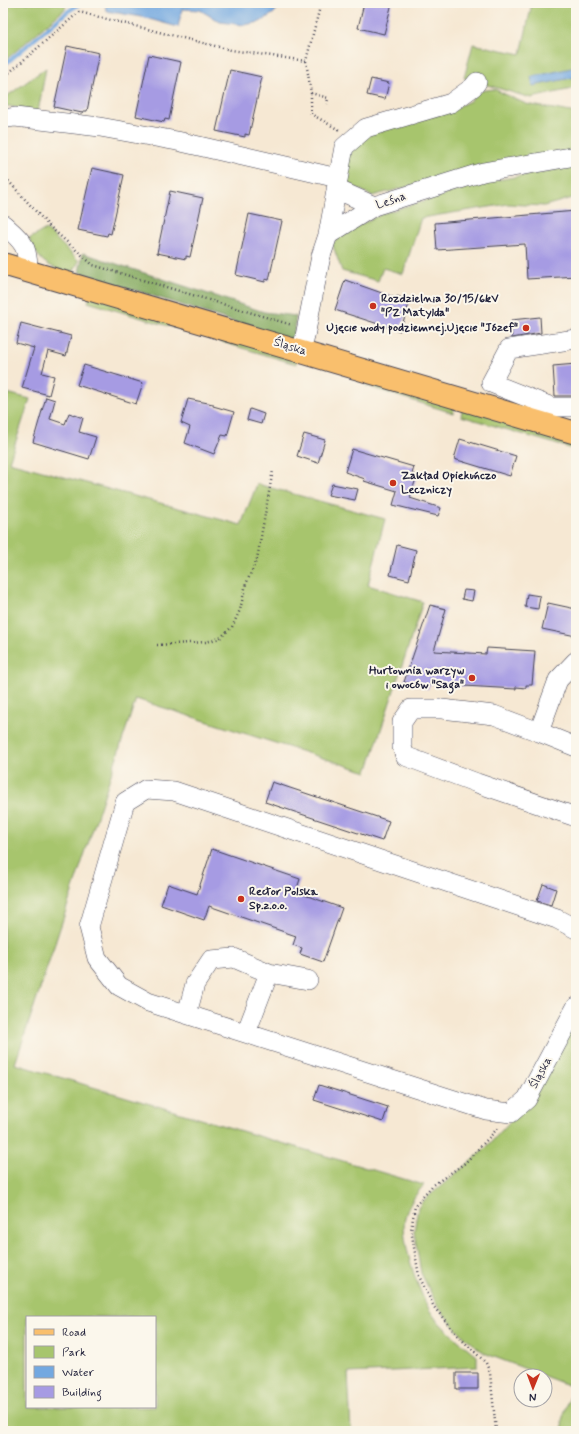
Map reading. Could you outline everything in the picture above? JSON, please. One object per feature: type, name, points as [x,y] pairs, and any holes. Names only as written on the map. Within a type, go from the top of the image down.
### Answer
[{"type":"main road","name":"Śląska","points":[[3,264],[304,341],[576,433]]},
{"type":"street","points":[[304,341],[321,256],[328,235],[332,183],[344,147],[366,128],[451,103],[473,87],[477,82]]},
{"type":"street","points":[[3,119],[15,117],[100,127],[177,141],[332,183],[374,206]]},
{"type":"street","name":"Leśna","points":[[328,235],[374,206],[483,172],[576,156]]},
{"type":"street","points":[[3,224],[20,240],[28,253],[28,270]]},
{"type":"street","points":[[576,339],[508,348],[491,383],[552,407],[576,407]]},
{"type":"street","points":[[539,732],[558,680],[576,661]]},
{"type":"street","points":[[576,747],[494,715],[442,709],[411,709],[402,722],[402,747],[405,756],[576,818]]},
{"type":"street","points":[[511,1113],[486,1110],[148,1002],[119,986],[97,958],[89,927],[126,802],[146,789],[174,791],[557,920],[576,929]]},
{"type":"street","points":[[187,1014],[195,984],[211,960],[234,958],[269,973],[308,980]]},
{"type":"street","points":[[246,1033],[269,973]]},
{"type":"street","name":"Śląska","points":[[511,1113],[527,1099],[576,1007]]},
{"type":"path","points":[[321,3],[306,61],[311,93],[311,114],[342,131]]},
{"type":"path","points":[[3,78],[79,12],[231,50],[306,61]]},
{"type":"path","points":[[311,93],[328,98],[327,104]]},
{"type":"path","points":[[3,175],[50,227],[93,265],[304,341]]},
{"type":"path","points":[[158,645],[206,642],[220,638],[232,627],[240,610],[246,584],[257,559],[273,470]]},
{"type":"path","points":[[496,1431],[490,1373],[486,1363],[457,1335],[434,1307],[419,1276],[411,1230],[415,1206],[423,1196],[432,1186],[466,1163],[511,1113]]},
{"type":"green space","points":[[3,3],[66,3],[65,9],[3,62]]},
{"type":"green space","points":[[532,3],[576,3],[576,88],[531,98],[464,78],[473,44],[521,54]]},
{"type":"green space","points":[[46,68],[38,112],[3,105],[3,99]]},
{"type":"green space","points":[[494,89],[526,104],[576,113],[576,151],[484,167],[372,196],[339,179],[347,149],[368,132],[441,114],[470,101],[479,91]]},
{"type":"green space","points":[[576,166],[576,197],[544,206],[508,204],[421,218],[403,274],[383,268],[378,281],[342,271],[332,243],[361,224],[384,213],[486,182]]},
{"type":"green space","points":[[46,229],[79,261],[72,274],[50,266],[41,259],[33,247],[29,239]]},
{"type":"green space","points":[[83,253],[264,312],[296,316],[293,341],[79,272]]},
{"type":"green space","points":[[91,293],[297,355],[296,364],[88,302]]},
{"type":"green space","points":[[368,377],[456,403],[453,413],[366,386]]},
{"type":"green space","points":[[3,392],[30,399],[9,462],[241,525],[257,484],[385,519],[368,585],[423,602],[367,772],[136,699],[15,1064],[424,1185],[408,1208],[405,1217],[405,1238],[411,1265],[420,1291],[430,1311],[445,1329],[477,1356],[477,1367],[348,1373],[351,1431],[3,1431]]},
{"type":"green space","points":[[463,405],[576,439],[576,450],[461,416]]},
{"type":"green space","points":[[576,1021],[576,1431],[563,1431],[562,1420],[573,1387],[553,1379],[553,1368],[523,1368],[484,1353],[460,1333],[438,1307],[421,1273],[414,1231],[418,1208],[423,1201],[484,1150],[513,1118]]},
{"type":"water","points":[[105,3],[282,3],[274,13],[260,22],[244,25],[220,22],[200,10],[182,9],[178,27],[142,17],[106,11]]},
{"type":"water","points":[[576,67],[576,77],[533,86],[531,77]]},
{"type":"building","points":[[364,3],[392,3],[384,34],[358,28]]},
{"type":"building","points":[[67,46],[99,53],[87,111],[83,111],[82,113],[54,107]]},
{"type":"building","points":[[149,55],[181,62],[169,120],[165,119],[164,122],[136,116]]},
{"type":"building","points":[[230,70],[262,77],[249,135],[245,134],[245,137],[216,131]]},
{"type":"building","points":[[371,79],[389,83],[385,99],[367,95]]},
{"type":"building","points":[[92,168],[124,175],[111,234],[108,233],[107,236],[78,230]]},
{"type":"building","points":[[170,191],[203,198],[190,257],[186,256],[186,259],[157,253]]},
{"type":"building","points":[[576,211],[576,276],[527,279],[525,244],[437,250],[435,223]]},
{"type":"building","points":[[249,214],[282,221],[269,280],[265,279],[265,282],[236,275]]},
{"type":"building","name":"Rozdzielnia 30/15/6kV \"PZ Matylda\"","points":[[345,280],[396,298],[397,296],[410,301],[400,331],[335,310]]},
{"type":"building","name":"Ujęcie wody podziemnej.Ujęcie \"Józef\"","points":[[540,317],[541,333],[512,338],[511,320]]},
{"type":"building","points":[[21,323],[71,336],[66,356],[48,351],[42,373],[54,376],[49,395],[22,388],[34,348],[16,343]]},
{"type":"building","points":[[576,364],[576,396],[555,396],[553,366]]},
{"type":"building","points":[[84,365],[143,383],[136,404],[77,385]]},
{"type":"building","points":[[46,397],[55,400],[50,419],[65,424],[69,413],[83,418],[79,432],[96,437],[89,459],[33,442]]},
{"type":"building","points":[[188,399],[213,404],[213,406],[234,412],[227,436],[222,435],[214,454],[185,443],[190,427],[181,423]]},
{"type":"building","points":[[250,409],[264,414],[261,424],[247,420]]},
{"type":"building","points":[[304,434],[325,440],[318,463],[297,456]]},
{"type":"building","points":[[460,439],[516,456],[510,476],[454,459]]},
{"type":"building","name":"Zakład Opiekuńczo Leczniczy","points":[[352,449],[414,467],[412,474],[417,475],[410,498],[441,508],[438,516],[393,505],[397,491],[364,481],[365,479],[345,472]]},
{"type":"building","points":[[332,484],[358,489],[355,500],[328,495]]},
{"type":"building","points":[[397,545],[416,550],[409,580],[390,575]]},
{"type":"building","points":[[464,590],[474,591],[472,601],[462,599]]},
{"type":"building","points":[[527,594],[540,596],[538,609],[525,607]]},
{"type":"building","points":[[548,603],[576,609],[576,636],[542,629]]},
{"type":"building","points":[[430,605],[446,609],[434,651],[486,654],[487,648],[535,651],[532,685],[526,685],[526,688],[516,687],[516,689],[430,684],[428,689],[404,682]]},
{"type":"building","points":[[272,782],[389,821],[382,841],[265,802]]},
{"type":"building","name":"Rector Polska Sp.z.o.o.","points":[[212,849],[300,879],[296,892],[342,908],[323,962],[300,954],[302,948],[293,945],[296,936],[209,906],[204,920],[161,905],[168,884],[197,894]]},
{"type":"building","points":[[543,884],[556,889],[551,905],[537,901]]},
{"type":"building","points":[[319,1085],[388,1107],[383,1122],[314,1100]]},
{"type":"building","points":[[456,1373],[478,1373],[478,1389],[456,1389]]},
{"type":"waterway","points":[[3,66],[67,12],[81,3]]},
{"type":"place","name":"Rozdzielnia 30/15/6kV \"PZ Matylda\"","points":[[373,306]]},
{"type":"place","name":"Ujęcie wody podziemnej.Ujęcie \"Józef\"","points":[[526,328]]},
{"type":"place","name":"Zakład Opiekuńczo Leczniczy","points":[[393,483]]},
{"type":"place","name":"Hurtownia warzyw i owoców \"Saga\"","points":[[472,678]]},
{"type":"place","name":"Rector Polska Sp.z.o.o.","points":[[241,899]]}]
